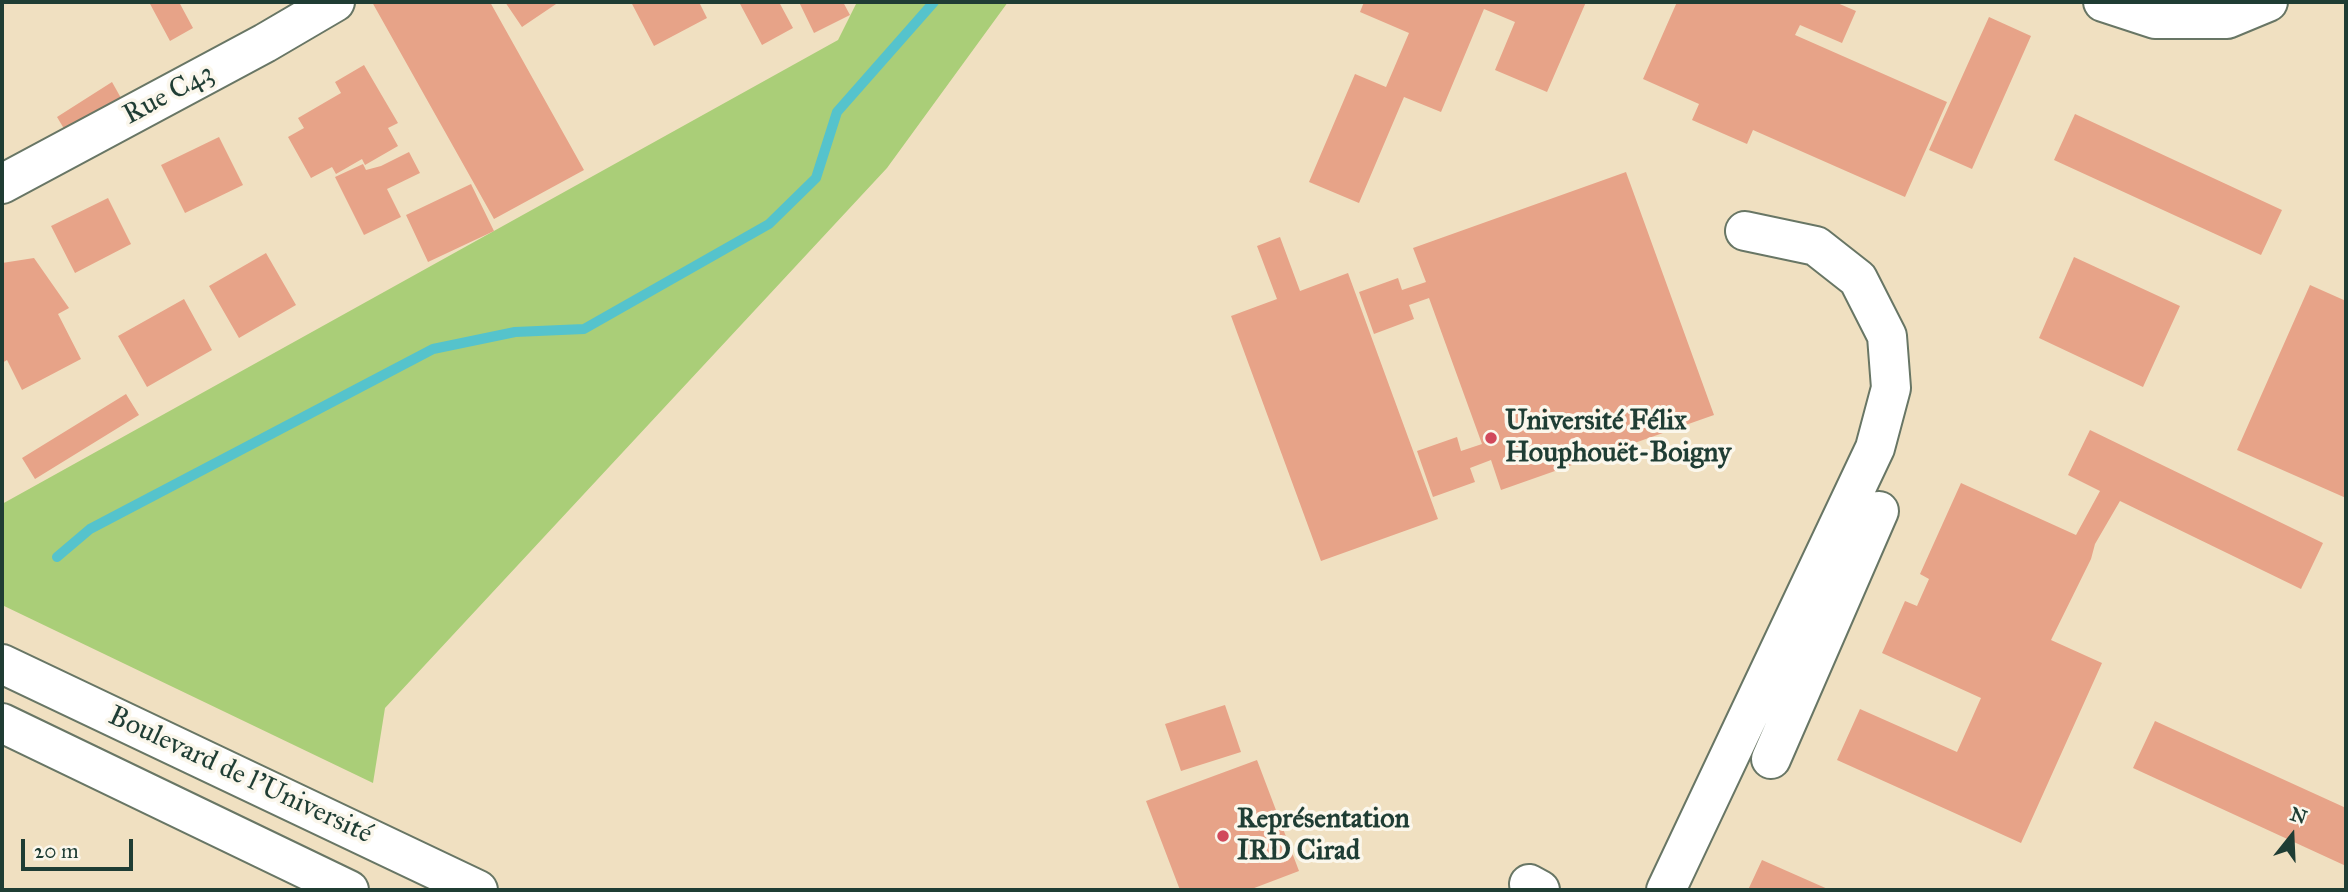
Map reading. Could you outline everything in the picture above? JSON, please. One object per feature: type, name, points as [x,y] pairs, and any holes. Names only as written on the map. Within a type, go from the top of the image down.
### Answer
[{"type":"street","name":"Rue C43","points":[[2,184],[265,43],[335,2]]},
{"type":"street","points":[[2103,2],[2155,19],[2227,19],[2268,2]]},
{"type":"street","points":[[1745,231],[1816,246],[1858,279],[1887,336],[1891,388],[1875,449],[1771,759]]},
{"type":"street","points":[[1666,890],[1829,587],[1879,511]]},
{"type":"street","name":"Boulevard de l'Université","points":[[2,664],[478,890]]},
{"type":"street","points":[[49,746],[71,696]]},
{"type":"street","name":"Boulevard de l'Université","points":[[2,723],[336,887]]},
{"type":"green space","points":[[857,2],[1008,2],[887,168],[385,708],[373,783],[2,605],[2,504],[838,40]]},
{"type":"building","points":[[149,2],[179,2],[193,28],[170,41]]},
{"type":"building","points":[[372,2],[490,2],[584,170],[494,219]]},
{"type":"building","points":[[505,2],[559,2],[522,27]]},
{"type":"building","points":[[631,2],[699,2],[707,18],[654,46]]},
{"type":"building","points":[[739,2],[779,2],[793,28],[762,45]]},
{"type":"building","points":[[799,2],[843,2],[850,15],[814,33]]},
{"type":"building","points":[[1364,2],[1586,2],[1547,92],[1495,70],[1515,22],[1484,9],[1441,112],[1404,97],[1359,203],[1309,182],[1355,74],[1386,87],[1409,33],[1360,12]]},
{"type":"building","points":[[1677,2],[1835,2],[1856,11],[1842,43],[1800,25],[1795,35],[1947,102],[1905,197],[1753,130],[1747,144],[1692,120],[1699,104],[1643,79]]},
{"type":"building","points":[[1989,17],[2031,36],[1972,169],[1929,150]]},
{"type":"building","points":[[364,65],[398,123],[388,128],[398,146],[365,165],[362,159],[336,174],[332,167],[311,178],[288,137],[304,128],[298,118],[341,93],[335,82]]},
{"type":"building","points":[[112,82],[121,98],[66,132],[57,117]]},
{"type":"building","points":[[2075,114],[2282,210],[2261,255],[2054,160]]},
{"type":"building","points":[[219,137],[243,185],[185,213],[161,165]]},
{"type":"building","points":[[409,152],[420,173],[387,189],[401,217],[364,235],[335,177],[363,164],[366,170],[381,166]]},
{"type":"building","points":[[1626,172],[1714,415],[1501,490],[1491,460],[1470,468],[1475,482],[1433,497],[1417,451],[1457,437],[1461,451],[1482,444],[1429,298],[1409,305],[1414,319],[1374,334],[1359,292],[1398,278],[1402,290],[1426,282],[1413,248]]},
{"type":"building","points":[[471,184],[494,231],[428,262],[406,215]]},
{"type":"building","points":[[108,198],[131,244],[75,273],[51,226]]},
{"type":"building","points":[[1280,237],[1300,291],[1348,273],[1438,519],[1321,561],[1231,316],[1277,299],[1257,246]]},
{"type":"building","points":[[266,253],[296,305],[239,338],[209,286]]},
{"type":"building","points":[[2074,257],[2180,306],[2143,387],[2039,338]]},
{"type":"building","points":[[34,258],[69,308],[58,314],[81,359],[22,390],[7,360],[2,363],[2,263]]},
{"type":"building","points":[[2310,285],[2346,301],[2346,498],[2237,450]]},
{"type":"building","points":[[184,299],[212,350],[147,387],[118,336]]},
{"type":"building","points":[[126,394],[139,415],[35,479],[22,458]]},
{"type":"building","points":[[2090,430],[2323,543],[2301,589],[2120,501],[2095,544],[2091,559],[2051,640],[2102,663],[2021,843],[1837,760],[1860,709],[1957,752],[1981,698],[1882,653],[1905,601],[1917,606],[1929,579],[1920,574],[1961,483],[2076,535],[2100,491],[2068,475]]},
{"type":"building","points":[[1225,705],[1241,752],[1181,771],[1165,724]]},
{"type":"building","points":[[2155,721],[2346,808],[2346,866],[2133,768]]},
{"type":"building","name":"Représentation IRD Cirad","points":[[1257,760],[1299,871],[1249,890],[1180,890],[1146,801]]},
{"type":"building","points":[[1762,860],[1830,890],[1748,890]]},
{"type":"waterway","points":[[57,557],[90,529],[433,349],[515,332],[584,329],[769,224],[816,178],[837,112],[934,2]]},
{"type":"place","name":"Université Félix Houphouët-Boigny","points":[[1491,438]]},
{"type":"place","name":"Représentation IRD Cirad","points":[[1223,836]]}]
